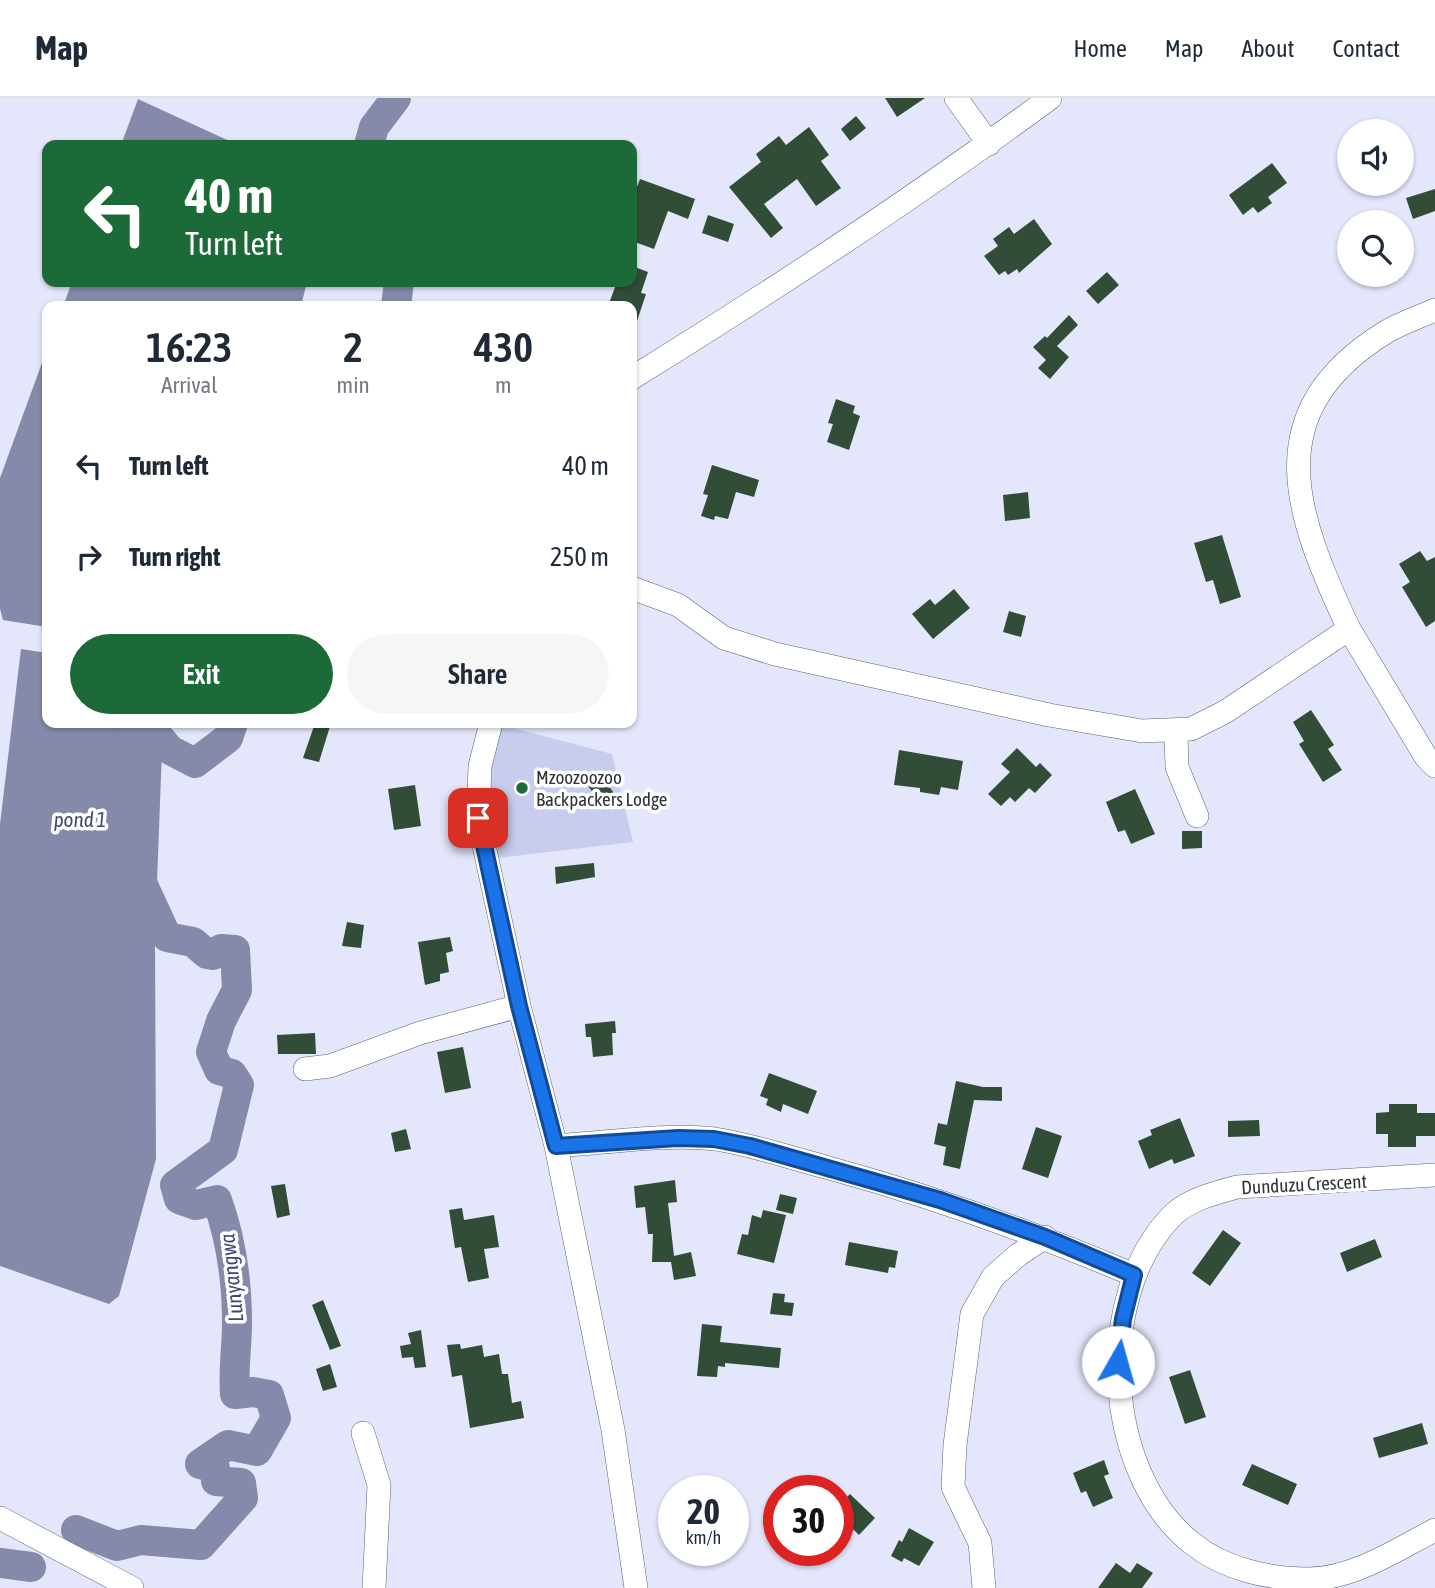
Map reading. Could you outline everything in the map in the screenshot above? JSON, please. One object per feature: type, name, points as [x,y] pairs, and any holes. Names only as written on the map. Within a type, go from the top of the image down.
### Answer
[{"type":"street","points":[[956,98],[989,144]]},
{"type":"street","points":[[637,375],[740,312],[989,144],[1050,98]]},
{"type":"street","points":[[1435,310],[1387,331],[1323,386],[1307,413],[1297,449],[1297,481],[1324,576],[1349,629],[1426,757],[1435,766]]},
{"type":"street","points":[[637,590],[678,605],[724,638],[775,654],[1110,727],[1142,731],[1176,732],[1191,729],[1225,712],[1349,629]]},
{"type":"street","points":[[490,728],[480,766],[478,818],[519,1006],[556,1146],[613,1430],[636,1588]]},
{"type":"street","points":[[1176,732],[1177,767],[1197,816]]},
{"type":"street","points":[[305,1069],[330,1066],[420,1032],[519,1006]]},
{"type":"street","points":[[556,1146],[678,1138],[714,1139],[902,1187],[1045,1237],[1134,1275]]},
{"type":"street","name":"Dunduzu Crescent","points":[[1435,1175],[1237,1187],[1208,1195],[1176,1213],[1152,1242],[1134,1275],[1123,1319],[1118,1362],[1127,1435],[1138,1468],[1170,1523],[1193,1545],[1228,1564],[1265,1574],[1310,1579],[1359,1568],[1435,1530]]},
{"type":"street","points":[[984,1588],[980,1543],[953,1487],[955,1445],[972,1314],[993,1277],[1018,1255],[1045,1237]]},
{"type":"street","points":[[363,1433],[379,1485],[374,1588]]},
{"type":"street","points":[[0,1518],[132,1588]]},
{"type":"shaded area","points":[[494,728],[514,728],[612,754],[633,842],[490,859],[482,825]]},
{"type":"water","points":[[138,99],[227,140],[123,140]]},
{"type":"water","points":[[70,287],[306,287],[302,301],[65,301]]},
{"type":"water","points":[[42,363],[42,626],[3,620],[0,609],[0,478]]},
{"type":"water","name":"pond 1","points":[[21,649],[42,652],[42,728],[163,728],[155,936],[156,1159],[119,1296],[109,1304],[0,1266],[0,824]]},
{"type":"building","points":[[885,98],[925,98],[897,117]]},
{"type":"building","points":[[856,116],[866,128],[850,141],[841,129]]},
{"type":"building","points":[[809,127],[829,155],[821,161],[841,188],[816,206],[797,179],[764,204],[783,228],[771,238],[729,187],[761,162],[756,154],[779,136],[786,145]]},
{"type":"building","points":[[1272,163],[1287,183],[1268,197],[1272,203],[1258,213],[1253,207],[1243,215],[1229,195]]},
{"type":"building","points":[[640,179],[695,199],[688,219],[668,211],[654,249],[637,243],[637,187]]},
{"type":"building","points":[[1435,189],[1435,211],[1414,219],[1414,210],[1410,210],[1406,198]]},
{"type":"building","points":[[708,215],[734,224],[728,242],[702,233]]},
{"type":"building","points":[[1034,219],[1052,244],[1019,273],[1017,269],[1008,275],[1005,271],[999,275],[984,256],[998,246],[993,239],[1009,227],[1014,234]]},
{"type":"building","points":[[637,268],[648,272],[641,293],[646,294],[637,321],[637,301],[610,301],[615,287],[637,287]]},
{"type":"building","points":[[1107,272],[1119,285],[1098,304],[1086,291]]},
{"type":"building","points":[[1069,315],[1078,325],[1057,346],[1069,357],[1050,379],[1038,368],[1046,360],[1033,347],[1045,336],[1047,338]]},
{"type":"building","points":[[836,399],[855,406],[853,413],[860,416],[849,450],[827,442],[833,424],[828,423]]},
{"type":"building","points":[[712,465],[759,480],[754,497],[736,492],[728,519],[715,516],[714,520],[701,516],[708,495],[703,494]]},
{"type":"building","points":[[1028,492],[1030,518],[1005,521],[1003,495]]},
{"type":"building","points":[[1222,535],[1241,597],[1220,604],[1213,580],[1206,582],[1194,543]]},
{"type":"building","points":[[1420,551],[1427,561],[1435,557],[1435,621],[1426,627],[1402,587],[1410,582],[1399,564]]},
{"type":"building","points":[[954,589],[970,608],[933,639],[912,614],[930,599],[935,605]]},
{"type":"building","points":[[1009,611],[1026,616],[1021,637],[1003,632]]},
{"type":"building","points":[[1311,710],[1334,745],[1328,749],[1342,770],[1323,782],[1299,744],[1304,741],[1293,722]]},
{"type":"building","points":[[313,728],[329,728],[319,762],[303,758]]},
{"type":"building","points":[[1017,748],[1036,767],[1040,763],[1052,775],[1035,793],[1029,788],[1015,802],[1010,797],[1001,806],[988,794],[1010,772],[1001,764]]},
{"type":"building","points":[[899,750],[963,761],[958,790],[941,787],[939,795],[920,792],[920,788],[894,785]]},
{"type":"building","points":[[598,772],[617,797],[604,807],[585,782]]},
{"type":"building","points":[[415,785],[421,826],[394,830],[388,789]]},
{"type":"building","points":[[1135,789],[1155,834],[1131,844],[1125,830],[1118,832],[1106,802]]},
{"type":"building","points":[[1182,831],[1202,831],[1202,848],[1182,849]]},
{"type":"building","points":[[594,863],[595,877],[556,884],[555,867]]},
{"type":"building","points":[[347,922],[364,925],[361,948],[342,946]]},
{"type":"building","points":[[450,937],[453,951],[446,953],[449,972],[440,974],[440,981],[425,985],[418,942]]},
{"type":"building","points":[[615,1021],[616,1033],[612,1033],[613,1055],[593,1057],[591,1037],[586,1037],[585,1024]]},
{"type":"building","points":[[315,1033],[316,1054],[278,1054],[277,1035]]},
{"type":"building","points":[[463,1047],[471,1088],[445,1093],[437,1052]]},
{"type":"building","points":[[769,1073],[817,1091],[808,1114],[783,1104],[781,1112],[766,1105],[768,1099],[760,1096]]},
{"type":"building","points":[[956,1081],[983,1087],[1002,1087],[1002,1101],[974,1100],[960,1169],[943,1165],[946,1147],[934,1144],[938,1123],[947,1125]]},
{"type":"building","points":[[1389,1104],[1417,1104],[1417,1113],[1435,1113],[1435,1136],[1416,1136],[1416,1147],[1388,1147],[1388,1134],[1376,1134],[1376,1113],[1389,1112]]},
{"type":"building","points":[[1180,1118],[1195,1156],[1174,1164],[1172,1159],[1149,1169],[1138,1141],[1152,1135],[1150,1130]]},
{"type":"building","points":[[1259,1120],[1260,1136],[1228,1137],[1228,1121]]},
{"type":"building","points":[[1036,1127],[1062,1136],[1048,1178],[1022,1169]]},
{"type":"building","points":[[406,1129],[411,1149],[395,1152],[391,1133]]},
{"type":"building","points":[[675,1180],[677,1202],[668,1203],[674,1256],[691,1252],[696,1276],[674,1280],[671,1262],[652,1262],[653,1234],[648,1234],[645,1207],[636,1208],[634,1186]]},
{"type":"building","points":[[285,1184],[290,1215],[277,1218],[271,1186]]},
{"type":"building","points":[[780,1194],[797,1198],[793,1214],[776,1210]]},
{"type":"building","points":[[462,1208],[464,1220],[494,1215],[499,1247],[484,1249],[489,1278],[468,1282],[461,1247],[455,1248],[449,1210]]},
{"type":"building","points":[[763,1210],[786,1215],[774,1263],[737,1254],[742,1234],[748,1235],[752,1215],[761,1218]]},
{"type":"building","points":[[1223,1230],[1241,1243],[1210,1286],[1192,1273]]},
{"type":"building","points":[[1375,1239],[1382,1257],[1347,1272],[1340,1253]]},
{"type":"building","points":[[849,1242],[898,1251],[895,1268],[889,1267],[888,1273],[845,1265]]},
{"type":"building","points":[[773,1293],[785,1294],[784,1302],[794,1303],[792,1316],[770,1314]]},
{"type":"building","points":[[323,1300],[341,1346],[330,1350],[312,1305]]},
{"type":"building","points":[[702,1324],[722,1326],[720,1342],[781,1348],[779,1368],[725,1363],[725,1367],[718,1366],[717,1377],[697,1376]]},
{"type":"building","points":[[421,1330],[426,1367],[415,1368],[413,1357],[402,1358],[400,1346],[411,1344],[408,1333]]},
{"type":"building","points":[[460,1344],[461,1349],[482,1345],[484,1357],[499,1354],[502,1374],[508,1374],[512,1403],[521,1401],[524,1418],[470,1428],[462,1375],[452,1377],[447,1345]]},
{"type":"building","points":[[330,1364],[337,1387],[323,1391],[316,1369]]},
{"type":"building","points":[[1190,1370],[1206,1417],[1185,1424],[1169,1377]]},
{"type":"building","points":[[1422,1423],[1428,1444],[1379,1458],[1373,1438]]},
{"type":"building","points":[[1104,1460],[1109,1474],[1104,1476],[1113,1498],[1093,1507],[1086,1491],[1081,1493],[1073,1473]]},
{"type":"building","points":[[1252,1464],[1297,1484],[1288,1505],[1242,1485]]},
{"type":"building","points":[[854,1498],[875,1518],[859,1535],[854,1530]]},
{"type":"building","points":[[909,1528],[934,1542],[919,1566],[904,1558],[902,1562],[891,1556]]},
{"type":"building","points":[[1116,1563],[1130,1573],[1137,1563],[1153,1573],[1142,1588],[1098,1588]]},
{"type":"waterway","name":"Lunyangwa","points":[[370,140],[374,127],[396,98]]},
{"type":"waterway","name":"Lunyangwa","points":[[397,301],[398,287]]},
{"type":"waterway","name":"Lunyangwa","points":[[131,734],[152,729],[170,750],[195,763],[228,738],[231,728]]},
{"type":"waterway","name":"Lunyangwa","points":[[76,1530],[117,1546],[141,1540],[201,1545],[243,1498],[241,1483],[216,1481],[215,1468],[200,1464],[228,1445],[257,1451],[276,1418],[269,1395],[253,1392],[235,1394],[236,1292],[229,1245],[217,1200],[196,1205],[179,1199],[175,1185],[223,1150],[239,1085],[232,1074],[219,1070],[211,1052],[221,1021],[237,990],[235,950],[221,949],[213,955],[207,954],[193,942],[167,937],[143,885],[136,886]]},
{"type":"waterway","name":"Lunyangwa","points":[[0,1563],[31,1567]]},
{"type":"place","name":"Mzoozoozoo Backpackers Lodge","points":[[522,788]]},
{"type":"route","points":[[478,818],[519,1006],[556,1146],[678,1138],[714,1139],[750,1146],[902,1187],[1045,1237],[1134,1275],[1123,1319],[1118,1362]]}]
